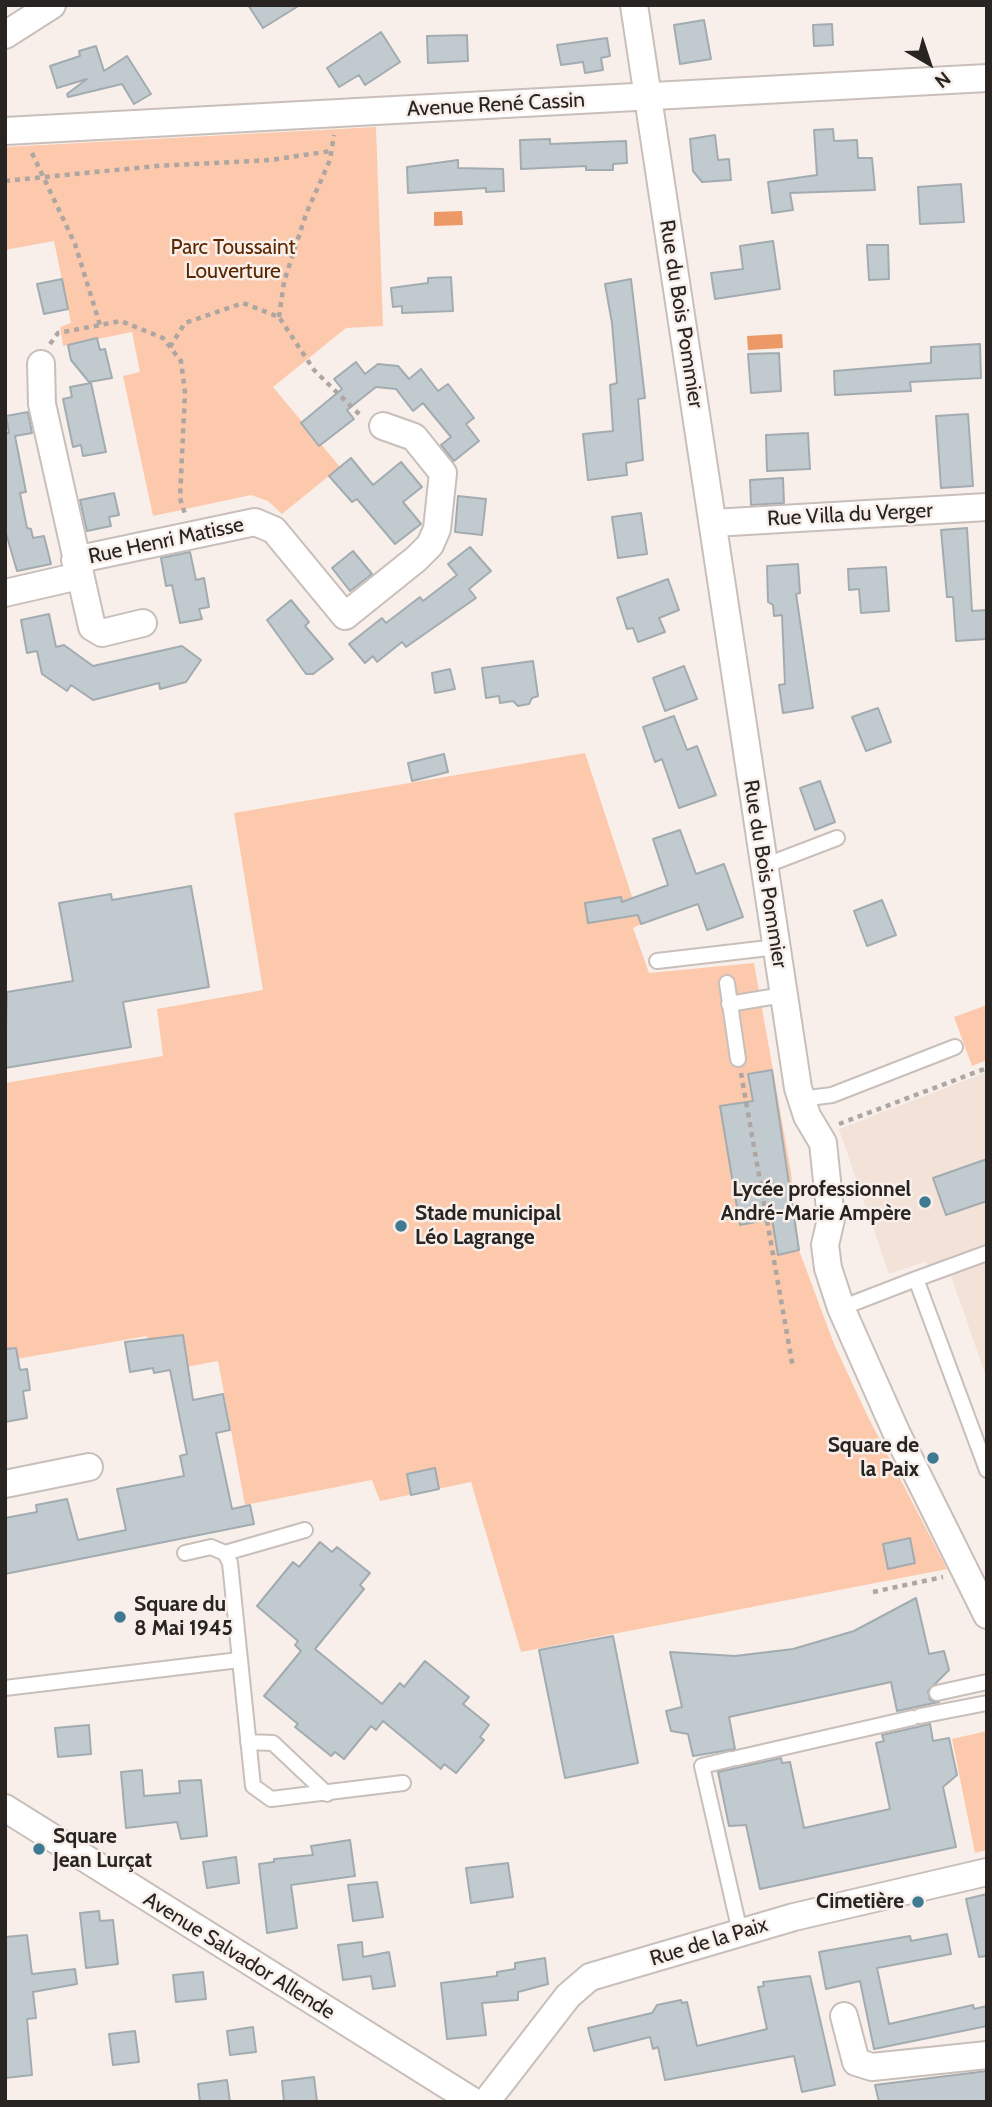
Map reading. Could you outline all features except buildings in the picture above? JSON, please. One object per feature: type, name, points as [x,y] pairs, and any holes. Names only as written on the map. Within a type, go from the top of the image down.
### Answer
[{"type":"street","points":[[5,35],[52,5]]},
{"type":"street","name":"Rue du Bois Pommier","points":[[634,5],[783,995],[801,1098],[807,1116],[823,1143],[831,1219],[825,1245],[828,1268],[841,1308],[897,1434],[987,1615]]},
{"type":"street","name":"Avenue René Cassin","points":[[5,131],[987,78]]},
{"type":"street","points":[[41,364],[42,404],[77,568]]},
{"type":"street","name":"Rue Henri Matisse","points":[[5,593],[77,568],[193,535],[255,522],[274,530],[345,615],[416,559],[430,545],[437,529],[443,473],[414,437],[383,426]]},
{"type":"street","name":"Rue Villa du Verger","points":[[713,523],[987,507]]},
{"type":"street","name":"Rue Henri Matisse","points":[[77,568],[92,627],[102,633],[143,623]]},
{"type":"street","points":[[5,1484],[89,1467]]},
{"type":"street","name":"Avenue Salvador Allende","points":[[5,1808],[474,2102]]},
{"type":"street","name":"Rue de la Paix","points":[[486,2102],[568,1996],[590,1977],[740,1932],[987,1872]]},
{"type":"street","points":[[844,2016],[856,2062],[872,2067],[987,2055]]},
{"type":"lane","points":[[764,866],[837,838]]},
{"type":"lane","points":[[657,961],[776,947]]},
{"type":"lane","points":[[727,982],[738,1059]]},
{"type":"lane","points":[[730,1004],[783,995]]},
{"type":"lane","points":[[801,1098],[832,1095],[956,1047]]},
{"type":"lane","points":[[841,1308],[987,1253]]},
{"type":"lane","points":[[916,1279],[987,1470]]},
{"type":"lane","points":[[185,1553],[211,1547],[225,1553],[305,1530]]},
{"type":"lane","points":[[225,1553],[230,1563],[253,1786],[261,1795],[271,1799],[403,1783]]},
{"type":"lane","points":[[5,1688],[239,1660]]},
{"type":"lane","points":[[937,1693],[987,1682]]},
{"type":"lane","points":[[740,1932],[702,1766],[987,1703]]},
{"type":"lane","points":[[248,1742],[273,1743],[327,1794]]},
{"type":"path","points":[[279,317],[284,282],[306,214],[331,151],[337,113]]},
{"type":"path","points":[[5,181],[156,166],[271,160],[331,151]]},
{"type":"path","points":[[46,178],[75,244],[100,325]]},
{"type":"path","points":[[170,347],[185,323],[243,303],[279,317],[314,370],[366,421],[383,426]]},
{"type":"path","points":[[41,364],[50,343],[58,333],[121,321],[163,338],[181,361],[185,392],[180,498],[193,535]]},
{"type":"path","points":[[738,1059],[793,1368]]},
{"type":"path","points":[[818,1131],[987,1068]]},
{"type":"path","points":[[873,1592],[965,1571]]},
{"type":"shaded area","points":[[462,211],[463,225],[434,226],[434,212]]},
{"type":"shaded area","points":[[782,334],[783,348],[748,350],[747,336]]},
{"type":"shaded area","name":"Lycée professionnel André-Marie Ampère","points":[[987,1072],[987,1379],[951,1276],[934,1282],[926,1261],[889,1274],[839,1129]]},
{"type":"green space","name":"Parc Toussaint Louverture","points":[[376,127],[383,326],[346,328],[273,387],[340,467],[282,514],[268,501],[251,495],[153,516],[123,376],[140,372],[132,332],[63,346],[60,327],[71,323],[54,241],[5,250],[5,147]]},
{"type":"green space","name":"Stade municipal Léo Lagrange","points":[[585,753],[641,924],[633,928],[649,973],[754,963],[791,1172],[799,1250],[834,1344],[867,1415],[947,1569],[521,1652],[471,1482],[380,1501],[372,1480],[245,1505],[218,1361],[154,1373],[147,1336],[5,1361],[5,1083],[163,1056],[157,1009],[263,990],[234,813]]},
{"type":"green space","points":[[987,1005],[987,1060],[972,1066],[954,1017]]},
{"type":"green space","points":[[987,1731],[987,1850],[975,1853],[952,1739]]},
{"type":"place","name":"Lycée professionnel André-Marie Ampère","points":[[925,1202]]},
{"type":"place","name":"Stade municipal Léo Lagrange","points":[[401,1226]]},
{"type":"place","name":"Square de la Paix","points":[[933,1458]]},
{"type":"place","name":"Square du 8 Mai 1945","points":[[120,1617]]},
{"type":"place","name":"Square Jean Lurçat","points":[[39,1849]]},
{"type":"place","name":"Cimetière","points":[[918,1902]]}]
